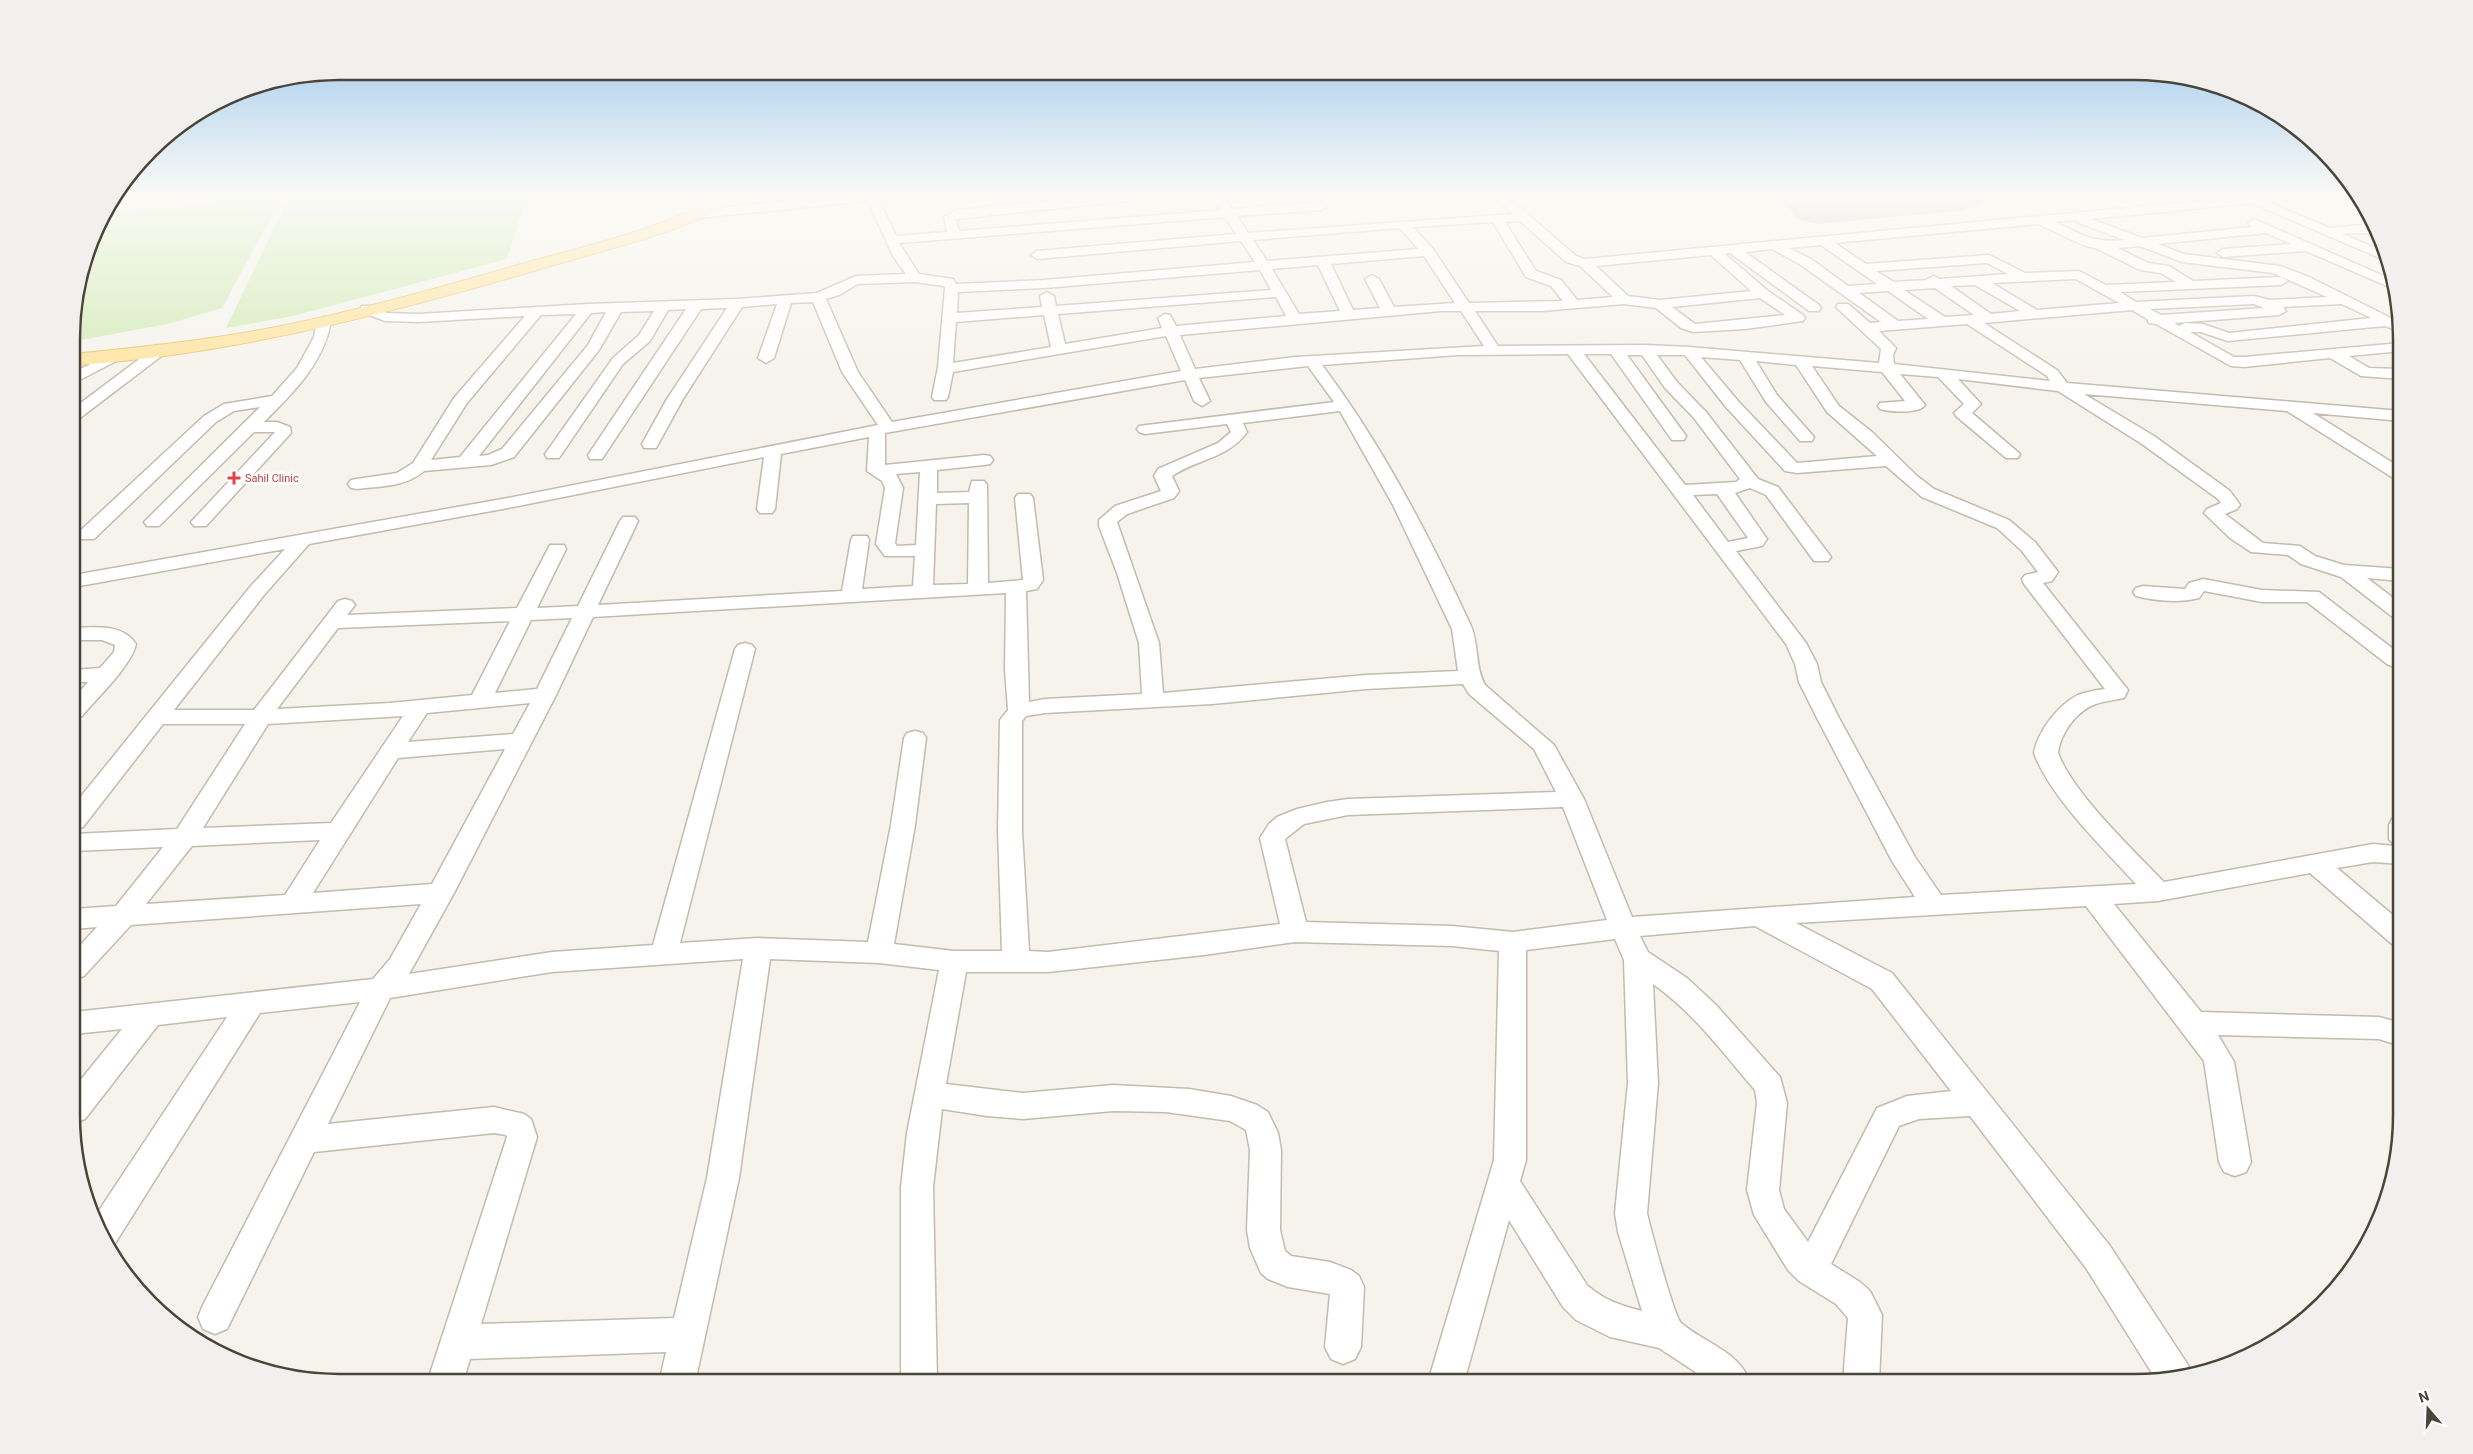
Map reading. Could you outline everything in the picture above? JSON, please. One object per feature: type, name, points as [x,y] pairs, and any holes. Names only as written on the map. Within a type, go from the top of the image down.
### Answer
[{"type":"main road","points":[[80,359],[159,351],[276,332],[467,285],[551,261]]},
{"type":"street","points":[[904,261],[915,278]]},
{"type":"street","points":[[1038,261],[1059,351]]},
{"type":"street","points":[[952,288],[1072,261]]},
{"type":"street","points":[[1138,261],[1202,401]]},
{"type":"street","points":[[1260,261],[1295,319]]},
{"type":"street","points":[[1040,269],[1146,276],[1327,261],[1348,314]]},
{"type":"street","points":[[1434,261],[1467,306],[1494,350]]},
{"type":"street","points":[[1523,261],[1531,274],[1556,283],[1574,304]]},
{"type":"street","points":[[1577,261],[1585,263],[1610,261]]},
{"type":"street","points":[[1660,304],[1686,325],[1693,328],[1745,325],[1798,318],[1763,294],[1725,261]]},
{"type":"street","points":[[1749,261],[1814,308]]},
{"type":"street","points":[[1804,261],[1897,327]]},
{"type":"street","points":[[1853,261],[1894,287],[1944,323]]},
{"type":"street","points":[[1902,261],[1938,283],[1989,320]]},
{"type":"street","points":[[1863,268],[1965,261]]},
{"type":"street","points":[[1994,261],[2023,277]]},
{"type":"street","points":[[2133,261],[2145,267],[2164,269],[2189,284]]},
{"type":"street","points":[[2201,261],[2275,269],[2304,280],[2392,321]]},
{"type":"street","points":[[2340,261],[2386,282]]},
{"type":"street","points":[[1949,262],[2036,315]]},
{"type":"street","points":[[1585,263],[1624,300]]},
{"type":"street","points":[[1213,270],[1225,297]]},
{"type":"street","points":[[1847,290],[2023,277],[2078,275],[2221,357],[2238,362],[2393,348]]},
{"type":"street","points":[[368,309],[385,317],[400,318],[588,308],[663,307],[818,297],[834,292],[856,280],[915,278],[948,282],[952,288],[948,318],[946,367],[940,397]]},
{"type":"street","points":[[1372,279],[1388,311]]},
{"type":"street","points":[[2105,289],[2304,280]]},
{"type":"street","points":[[948,318],[1280,293]]},
{"type":"street","points":[[946,367],[971,366],[1170,331],[1348,314],[1467,306],[1542,307],[1624,300],[1660,304],[1763,294]]},
{"type":"street","points":[[818,297],[850,372],[883,429],[876,471]]},
{"type":"street","points":[[766,358],[785,300]]},
{"type":"street","points":[[1867,328],[1989,320],[2135,306],[2254,300],[2267,304],[2279,311],[2154,320]]},
{"type":"street","points":[[2267,304],[2345,300]]},
{"type":"street","points":[[650,444],[675,399],[737,303]]},
{"type":"street","points":[[596,455],[696,305]]},
{"type":"street","points":[[553,454],[618,361],[645,338],[663,307]]},
{"type":"street","points":[[1843,307],[1889,348],[1886,355],[1887,368],[1917,405],[1886,406]]},
{"type":"street","points":[[465,462],[588,308]]},
{"type":"street","points":[[419,466],[491,460],[508,453],[594,347],[616,308]]},
{"type":"street","points":[[357,484],[401,478],[419,466],[460,401],[537,311]]},
{"type":"street","points":[[153,522],[277,400],[304,370],[321,337],[324,321]]},
{"type":"street","points":[[1972,321],[2052,373],[2062,387],[2148,440],[2224,495],[2231,505],[2215,510],[2214,516],[2255,547],[2264,550],[2293,550],[2308,560],[2345,572],[2393,575]]},
{"type":"street","points":[[2170,328],[2203,328],[2228,337],[2392,323]]},
{"type":"street","points":[[1572,349],[1796,643],[1806,664],[1810,682],[1828,718],[1905,861],[1934,906]]},
{"type":"street","points":[[1615,349],[1678,436]]},
{"type":"street","points":[[1645,349],[1671,385],[1700,414],[1750,482],[1772,491],[1821,557]]},
{"type":"street","points":[[80,580],[609,484],[883,429],[1190,374],[1312,361],[1494,350],[1645,349],[1689,351],[1887,368],[2062,387],[2393,415]]},
{"type":"street","points":[[80,410],[159,351]]},
{"type":"street","points":[[1689,351],[1732,404],[1792,467],[1890,460]]},
{"type":"street","points":[[2332,353],[2366,373],[2393,374]]},
{"type":"street","points":[[80,375],[116,356]]},
{"type":"street","points":[[1745,356],[1753,374],[1767,393],[1806,437]]},
{"type":"street","points":[[1800,360],[1833,410],[1866,436],[1928,493],[2003,524],[2028,546],[2048,572],[2045,577],[2032,580],[2034,584],[2117,690],[2116,693],[2084,701],[2062,721],[2048,740],[2046,754],[2050,765],[2078,801],[2158,892]]},
{"type":"street","points":[[1312,361],[1345,406],[1402,505],[1462,629],[1470,677],[1477,689],[1543,745],[1572,799],[1630,944],[1643,1083],[1631,1213],[1634,1232],[1666,1333]]},
{"type":"street","points":[[1943,374],[1973,404],[1962,413],[2012,454]]},
{"type":"street","points":[[87,535],[210,419],[230,407],[277,400]]},
{"type":"street","points":[[2289,405],[2393,470]]},
{"type":"street","points":[[1145,429],[1345,406]]},
{"type":"street","points":[[1153,700],[1149,643],[1127,573],[1108,526],[1108,520],[1121,510],[1168,494],[1170,491],[1163,476],[1164,473],[1212,452],[1232,440],[1239,432],[1233,419]]},
{"type":"street","points":[[200,522],[284,434],[281,428],[250,427]]},
{"type":"street","points":[[766,509],[773,451]]},
{"type":"street","points":[[876,471],[984,460]]},
{"type":"street","points":[[923,591],[929,466]]},
{"type":"street","points":[[876,471],[890,478],[894,488],[885,544],[892,552],[925,550]]},
{"type":"street","points":[[1679,491],[1741,487],[1750,482]]},
{"type":"street","points":[[1723,489],[1758,539],[1750,544],[1725,548]]},
{"type":"street","points":[[927,499],[978,491],[978,590]]},
{"type":"street","points":[[80,962],[122,917],[184,838],[260,717],[338,614],[675,608],[923,591],[978,590],[1030,585],[1034,580],[1024,498]]},
{"type":"street","points":[[215,1317],[381,989],[400,966],[441,893],[545,694],[584,610],[629,521]]},
{"type":"street","points":[[80,814],[159,717],[257,591],[304,540]]},
{"type":"street","points":[[851,596],[860,540]]},
{"type":"street","points":[[480,701],[557,549]]},
{"type":"street","points":[[2345,572],[2393,608]]},
{"type":"street","points":[[2143,592],[2186,595],[2192,594],[2196,587],[2203,585],[2262,596],[2312,596],[2393,659]]},
{"type":"street","points":[[1016,587],[1016,670],[1019,711]]},
{"type":"street","points":[[80,634],[111,635],[122,639],[126,644],[124,653],[80,704]]},
{"type":"street","points":[[664,954],[745,648]]},
{"type":"street","points":[[80,676],[107,674]]},
{"type":"street","points":[[1016,962],[1010,794],[1011,720],[1019,711],[1045,706],[1153,700],[1366,682],[1470,677]]},
{"type":"street","points":[[159,717],[260,717],[419,708],[545,694]]},
{"type":"street","points":[[292,905],[419,708]]},
{"type":"street","points":[[879,953],[903,825],[915,738]]},
{"type":"street","points":[[390,751],[520,741]]},
{"type":"street","points":[[1294,932],[1272,838],[1277,828],[1292,820],[1318,811],[1348,807],[1572,799]]},
{"type":"street","points":[[80,842],[338,831]]},
{"type":"street","points":[[80,1022],[381,989],[552,962],[758,948],[879,953],[954,961],[1048,962],[1204,945],[1294,932],[1452,936],[1513,942],[1630,944],[1758,916],[2158,892],[2373,853],[2393,854]]},
{"type":"street","points":[[2315,864],[2393,930]]},
{"type":"street","points":[[80,919],[441,893]]},
{"type":"street","points":[[2094,896],[2193,1023],[2218,1061],[2228,1103],[2229,1129],[2236,1162]]},
{"type":"street","points":[[1758,916],[1882,981],[2098,1257],[2171,1371]]},
{"type":"street","points":[[1448,1374],[1510,1160],[1513,942]]},
{"type":"street","points":[[1630,944],[1706,1013],[1768,1086],[1772,1104],[1763,1190],[1770,1215],[1800,1259],[1811,1270],[1848,1293],[1858,1303],[1865,1315],[1861,1374]]},
{"type":"street","points":[[679,1374],[723,1178],[758,948]]},
{"type":"street","points":[[919,1374],[917,1187],[922,1133],[954,961]]},
{"type":"street","points":[[106,1228],[251,1004]]},
{"type":"street","points":[[80,1102],[149,1016]]},
{"type":"street","points":[[2193,1023],[2289,1024],[2379,1028],[2393,1032]]},
{"type":"street","points":[[929,1094],[980,1103],[1019,1106],[1113,1098],[1154,1098],[1218,1105],[1242,1112],[1256,1121],[1265,1144],[1263,1212],[1268,1250],[1273,1262],[1280,1268],[1320,1275],[1343,1282],[1347,1287],[1343,1347]]},
{"type":"street","points":[[1811,1270],[1888,1117],[1895,1112],[1911,1108],[1978,1103]]},
{"type":"street","points":[[305,1140],[494,1120],[513,1123],[520,1128],[522,1137],[449,1374]]},
{"type":"street","points":[[1504,1185],[1574,1296],[1588,1308],[1610,1320],[1666,1333],[1706,1359],[1723,1374]]},
{"type":"street","points":[[458,1342],[688,1334]]},
{"type":"green space","points":[[92,261],[247,261],[222,308],[168,324],[80,340],[82,305]]},
{"type":"green space","points":[[258,261],[500,261],[293,316],[226,328]]},
{"type":"place","name":"Sahil Clinic","points":[[234,478]]}]
